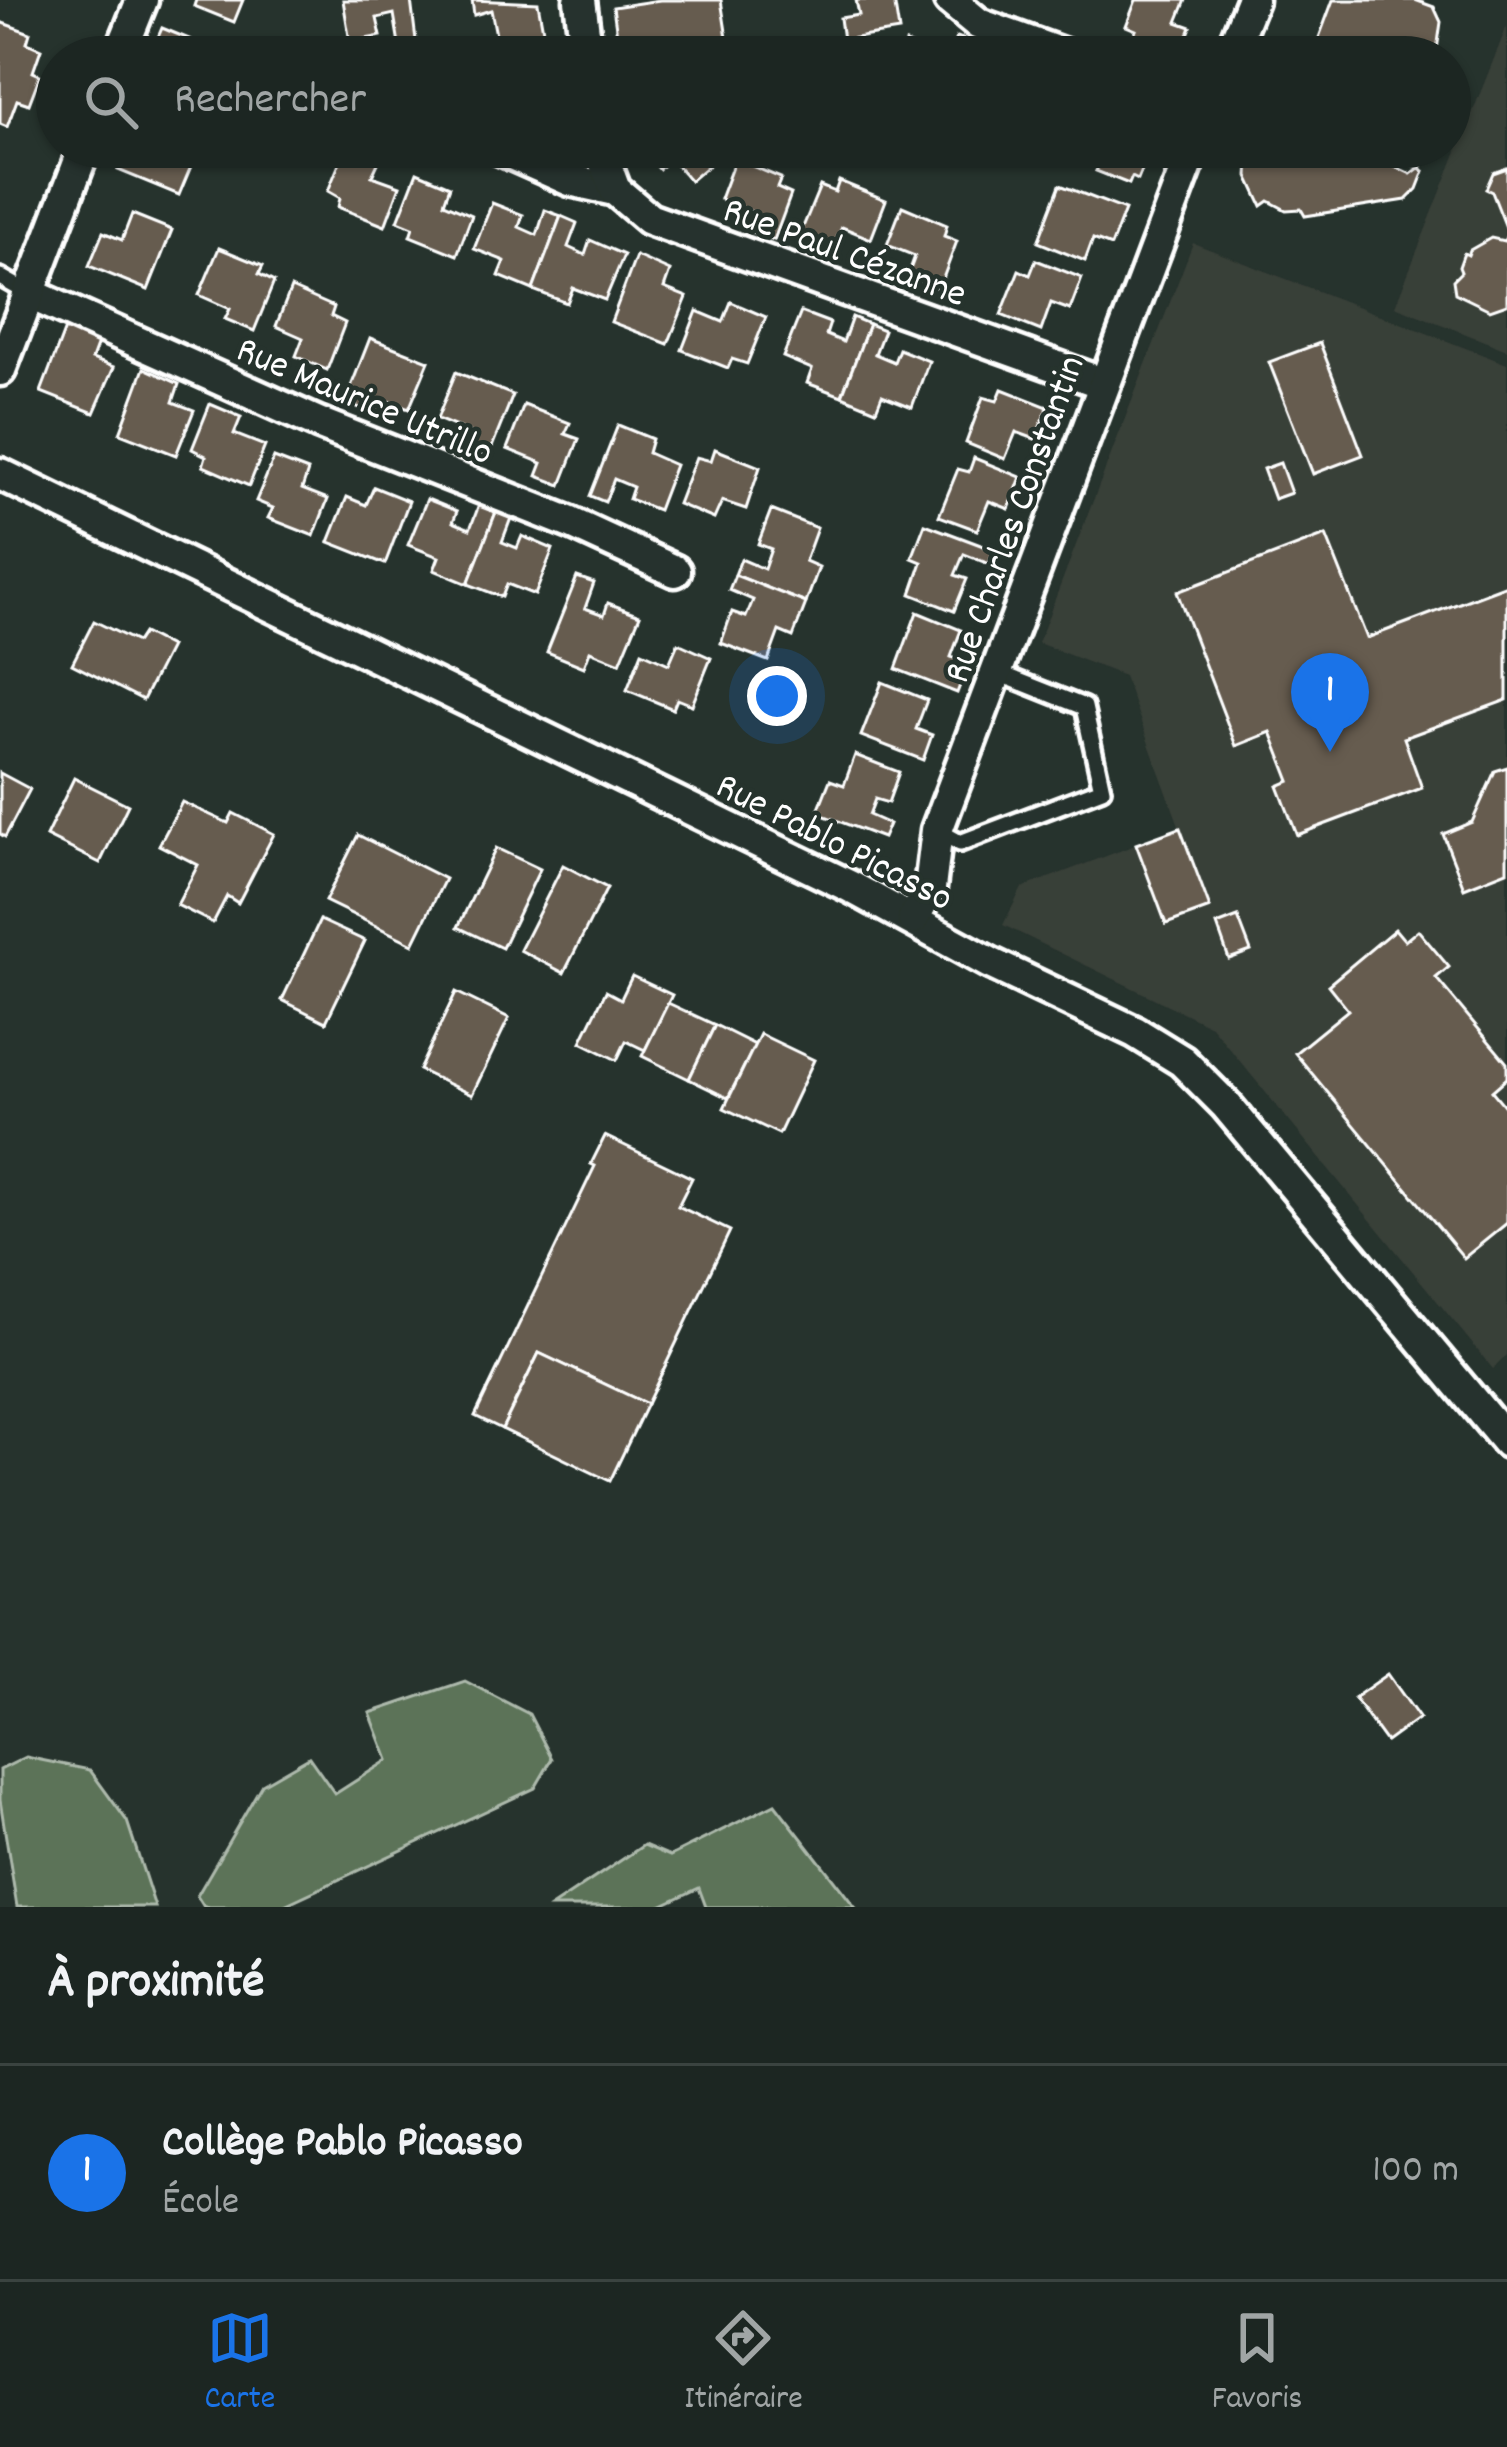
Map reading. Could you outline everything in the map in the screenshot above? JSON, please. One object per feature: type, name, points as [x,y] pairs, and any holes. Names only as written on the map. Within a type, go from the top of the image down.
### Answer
[{"type":"street","points":[[127,36],[142,0]]},
{"type":"street","points":[[580,0],[584,36]]},
{"type":"street","points":[[950,0],[979,24],[1012,36]]},
{"type":"street","points":[[1237,36],[1252,0]]},
{"type":"street","points":[[0,370],[77,168]]},
{"type":"street","points":[[543,168],[570,180],[615,190]]},
{"type":"street","points":[[607,168],[615,190]]},
{"type":"street","name":"Rue Charles Constantin","points":[[913,919],[930,888],[937,830],[1186,168]]},
{"type":"street","name":"Rue Paul Cézanne","points":[[615,190],[649,219],[1102,383]]},
{"type":"street","name":"Rue Maurice Utrillo","points":[[28,293],[318,423],[571,523],[675,571]]},
{"type":"street","name":"Rue Pablo Picasso","points":[[0,474],[913,919],[1182,1060],[1226,1105],[1507,1442]]},
{"type":"lane","points":[[0,278],[28,293]]},
{"type":"lane","points":[[937,830],[961,844],[1102,789],[1084,707],[996,672]]},
{"type":"shaded area","points":[[1507,26],[1507,350],[1395,306],[1450,168],[1471,168],[1471,116]]},
{"type":"shaded area","points":[[1193,243],[1507,364],[1507,1355],[1493,1369],[1211,1026],[1003,925],[1022,888],[1180,828],[1124,676],[1038,643]]},
{"type":"green space","points":[[465,1681],[529,1714],[552,1759],[535,1788],[280,1907],[204,1907],[197,1896],[262,1784],[309,1757],[335,1794],[388,1760],[370,1713]]},
{"type":"green space","points":[[26,1757],[90,1770],[127,1821],[155,1907],[17,1907],[0,1800],[0,1770]]},
{"type":"green space","points":[[775,1804],[855,1907],[706,1907],[699,1888],[658,1907],[551,1907],[644,1845],[670,1856]]},
{"type":"building","points":[[196,0],[243,0],[234,22],[194,6]]},
{"type":"building","points":[[343,0],[411,0],[416,36],[398,36],[394,14],[377,18],[381,36],[349,36]]},
{"type":"building","points":[[472,0],[538,3],[544,36],[496,36],[491,10],[474,15]]},
{"type":"building","points":[[660,0],[721,0],[727,36],[617,36],[613,7]]},
{"type":"building","points":[[856,0],[894,0],[899,31],[842,36],[840,18],[859,15]]},
{"type":"building","points":[[1136,0],[1186,0],[1177,22],[1191,27],[1187,36],[1134,36],[1136,30],[1126,26]]},
{"type":"building","points":[[1333,0],[1415,0],[1434,7],[1441,22],[1439,36],[1320,36]]},
{"type":"building","points":[[0,22],[30,33],[27,43],[36,47],[36,86],[29,104],[17,100],[7,127],[0,124]]},
{"type":"building","points":[[162,28],[182,36],[159,36]]},
{"type":"building","points":[[119,168],[190,168],[179,195]]},
{"type":"building","points":[[337,168],[376,168],[372,176],[400,186],[385,226],[338,207],[340,198],[328,191]]},
{"type":"building","points":[[679,168],[705,168],[690,181]]},
{"type":"building","points":[[732,168],[757,168],[781,178],[777,188],[791,194],[774,240],[745,229],[752,212],[720,199]]},
{"type":"building","points":[[1143,168],[1138,180],[1132,177],[1129,184],[1096,171]]},
{"type":"building","points":[[1249,168],[1424,171],[1406,200],[1305,216],[1301,209],[1286,210],[1269,201],[1262,206]]},
{"type":"building","points":[[1507,168],[1507,230],[1492,192],[1486,189],[1493,173]]},
{"type":"building","points":[[417,172],[450,186],[444,203],[472,215],[457,255],[410,236],[413,227],[398,221]]},
{"type":"building","points":[[839,181],[886,200],[871,239],[842,227],[834,245],[801,232],[820,186],[835,192]]},
{"type":"building","points":[[1060,185],[1125,210],[1111,246],[1093,239],[1085,261],[1038,242]]},
{"type":"building","points":[[492,203],[523,215],[519,227],[537,235],[545,210],[561,216],[533,290],[499,276],[505,261],[474,249]]},
{"type":"building","points":[[902,206],[947,225],[944,236],[957,241],[939,289],[908,275],[915,256],[887,245]]},
{"type":"building","points":[[132,214],[172,230],[148,290],[89,266],[103,232],[122,240]]},
{"type":"building","points":[[561,216],[577,223],[568,247],[585,255],[590,240],[624,255],[605,300],[573,288],[567,303],[533,290]]},
{"type":"building","points":[[1507,235],[1507,304],[1490,310],[1455,293],[1453,280],[1461,272],[1464,253],[1468,255],[1491,238],[1504,241]]},
{"type":"building","points":[[219,248],[263,266],[259,274],[274,282],[254,331],[225,319],[230,309],[199,295]]},
{"type":"building","points":[[636,256],[670,271],[664,288],[687,297],[668,344],[611,322]]},
{"type":"building","points":[[1036,260],[1082,278],[1070,310],[1051,303],[1041,331],[1001,315],[1019,270],[1030,275]]},
{"type":"building","points":[[291,288],[334,307],[331,316],[345,323],[327,370],[296,356],[303,338],[276,326]]},
{"type":"building","points":[[731,302],[766,317],[747,364],[732,359],[728,368],[682,350],[697,311],[723,322]]},
{"type":"building","points":[[801,312],[830,323],[826,335],[843,342],[852,317],[869,324],[842,396],[807,383],[812,369],[783,357]]},
{"type":"building","points":[[869,324],[884,330],[875,354],[894,362],[899,349],[929,361],[912,407],[882,395],[876,410],[842,396]]},
{"type":"building","points":[[66,326],[99,340],[92,359],[114,367],[94,413],[41,392]]},
{"type":"building","points":[[370,338],[429,361],[409,409],[388,401],[382,417],[345,402]]},
{"type":"building","points":[[1320,343],[1363,455],[1313,474],[1269,362]]},
{"type":"building","points":[[144,368],[179,384],[173,402],[194,410],[176,455],[120,433]]},
{"type":"building","points":[[456,372],[513,395],[488,457],[463,448],[469,432],[437,419]]},
{"type":"building","points":[[1002,389],[1048,407],[1035,439],[1016,432],[1005,459],[966,443],[983,397],[997,401]]},
{"type":"building","points":[[210,404],[241,417],[234,434],[265,446],[249,486],[203,466],[206,456],[192,449]]},
{"type":"building","points":[[524,405],[570,423],[565,434],[579,439],[561,485],[537,476],[542,463],[507,449]]},
{"type":"building","points":[[618,425],[652,439],[648,453],[675,465],[658,510],[629,499],[633,487],[614,479],[605,502],[590,496]]},
{"type":"building","points":[[715,449],[760,467],[746,509],[722,501],[714,519],[678,504],[696,457],[711,461]]},
{"type":"building","points":[[274,458],[308,471],[302,489],[328,499],[314,536],[268,518],[273,508],[256,501]]},
{"type":"building","points":[[974,458],[1021,477],[1009,509],[989,501],[977,530],[939,516],[958,469],[969,472]]},
{"type":"building","points":[[1280,463],[1291,493],[1274,499],[1263,469]]},
{"type":"building","points":[[374,487],[409,501],[385,564],[329,542],[347,497],[366,505]]},
{"type":"building","points":[[427,499],[457,511],[453,522],[470,529],[479,505],[496,512],[468,584],[434,570],[439,557],[408,545]]},
{"type":"building","points":[[771,510],[817,528],[805,561],[819,567],[806,603],[735,575],[741,559],[764,569],[771,549],[758,544]]},
{"type":"building","points":[[496,512],[511,518],[502,542],[517,548],[522,536],[553,549],[535,595],[507,584],[502,597],[468,584]]},
{"type":"building","points":[[925,524],[994,550],[989,564],[964,554],[955,575],[967,579],[954,611],[911,594],[922,562],[912,558]]},
{"type":"building","points":[[1326,535],[1367,638],[1507,585],[1507,700],[1404,738],[1422,788],[1297,835],[1278,786],[1290,781],[1271,732],[1236,746],[1177,592]]},
{"type":"building","points":[[735,575],[806,603],[793,637],[779,631],[768,661],[721,643],[732,612],[746,617],[753,600],[729,590]]},
{"type":"building","points":[[577,577],[594,583],[585,608],[604,615],[608,603],[640,615],[620,663],[590,651],[584,667],[547,652]]},
{"type":"building","points":[[917,612],[961,630],[951,657],[968,664],[957,693],[896,669]]},
{"type":"building","points":[[94,621],[137,642],[143,633],[170,647],[143,700],[72,664]]},
{"type":"building","points":[[678,643],[711,658],[692,705],[677,699],[673,709],[627,690],[642,652],[669,664]]},
{"type":"building","points":[[882,682],[927,700],[916,729],[932,735],[923,760],[861,736]]},
{"type":"building","points":[[855,755],[899,772],[888,803],[875,799],[869,815],[889,824],[883,838],[817,813],[830,780],[844,785]]},
{"type":"building","points":[[1507,767],[1507,871],[1464,888],[1443,834],[1472,822],[1495,771]]},
{"type":"building","points":[[0,773],[30,789],[5,837],[0,834]]},
{"type":"building","points":[[74,778],[128,805],[100,863],[46,836]]},
{"type":"building","points":[[182,802],[228,823],[233,813],[274,834],[238,903],[227,896],[213,923],[177,905],[198,865],[159,845]]},
{"type":"building","points":[[1180,828],[1210,908],[1166,924],[1136,844]]},
{"type":"building","points":[[358,835],[445,879],[413,944],[325,901]]},
{"type":"building","points":[[496,848],[540,869],[502,948],[458,927]]},
{"type":"building","points":[[563,865],[607,888],[564,973],[520,950]]},
{"type":"building","points":[[1238,917],[1251,951],[1229,959],[1217,925]]},
{"type":"building","points":[[320,920],[365,941],[326,1022],[282,1000]]},
{"type":"building","points":[[1395,929],[1405,941],[1418,930],[1449,967],[1436,978],[1507,1063],[1507,1078],[1492,1091],[1507,1109],[1507,1223],[1464,1258],[1295,1053],[1348,1010],[1328,985]]},
{"type":"building","points":[[632,976],[672,995],[645,1050],[626,1041],[617,1060],[581,1042],[606,991],[621,999]]},
{"type":"building","points":[[456,992],[509,1018],[472,1095],[419,1070]]},
{"type":"building","points":[[668,1003],[715,1025],[689,1079],[642,1056]]},
{"type":"building","points":[[715,1025],[755,1045],[728,1098],[689,1079]]},
{"type":"building","points":[[760,1034],[814,1060],[779,1134],[724,1108]]},
{"type":"building","points":[[605,1136],[692,1178],[678,1206],[730,1231],[647,1404],[539,1353],[502,1429],[475,1416]]},
{"type":"building","points":[[539,1353],[647,1404],[610,1481],[502,1429]]},
{"type":"building","points":[[1388,1674],[1419,1718],[1386,1742],[1354,1698]]},
{"type":"place","name":"Collège Pablo Picasso","points":[[1330,752]]}]
